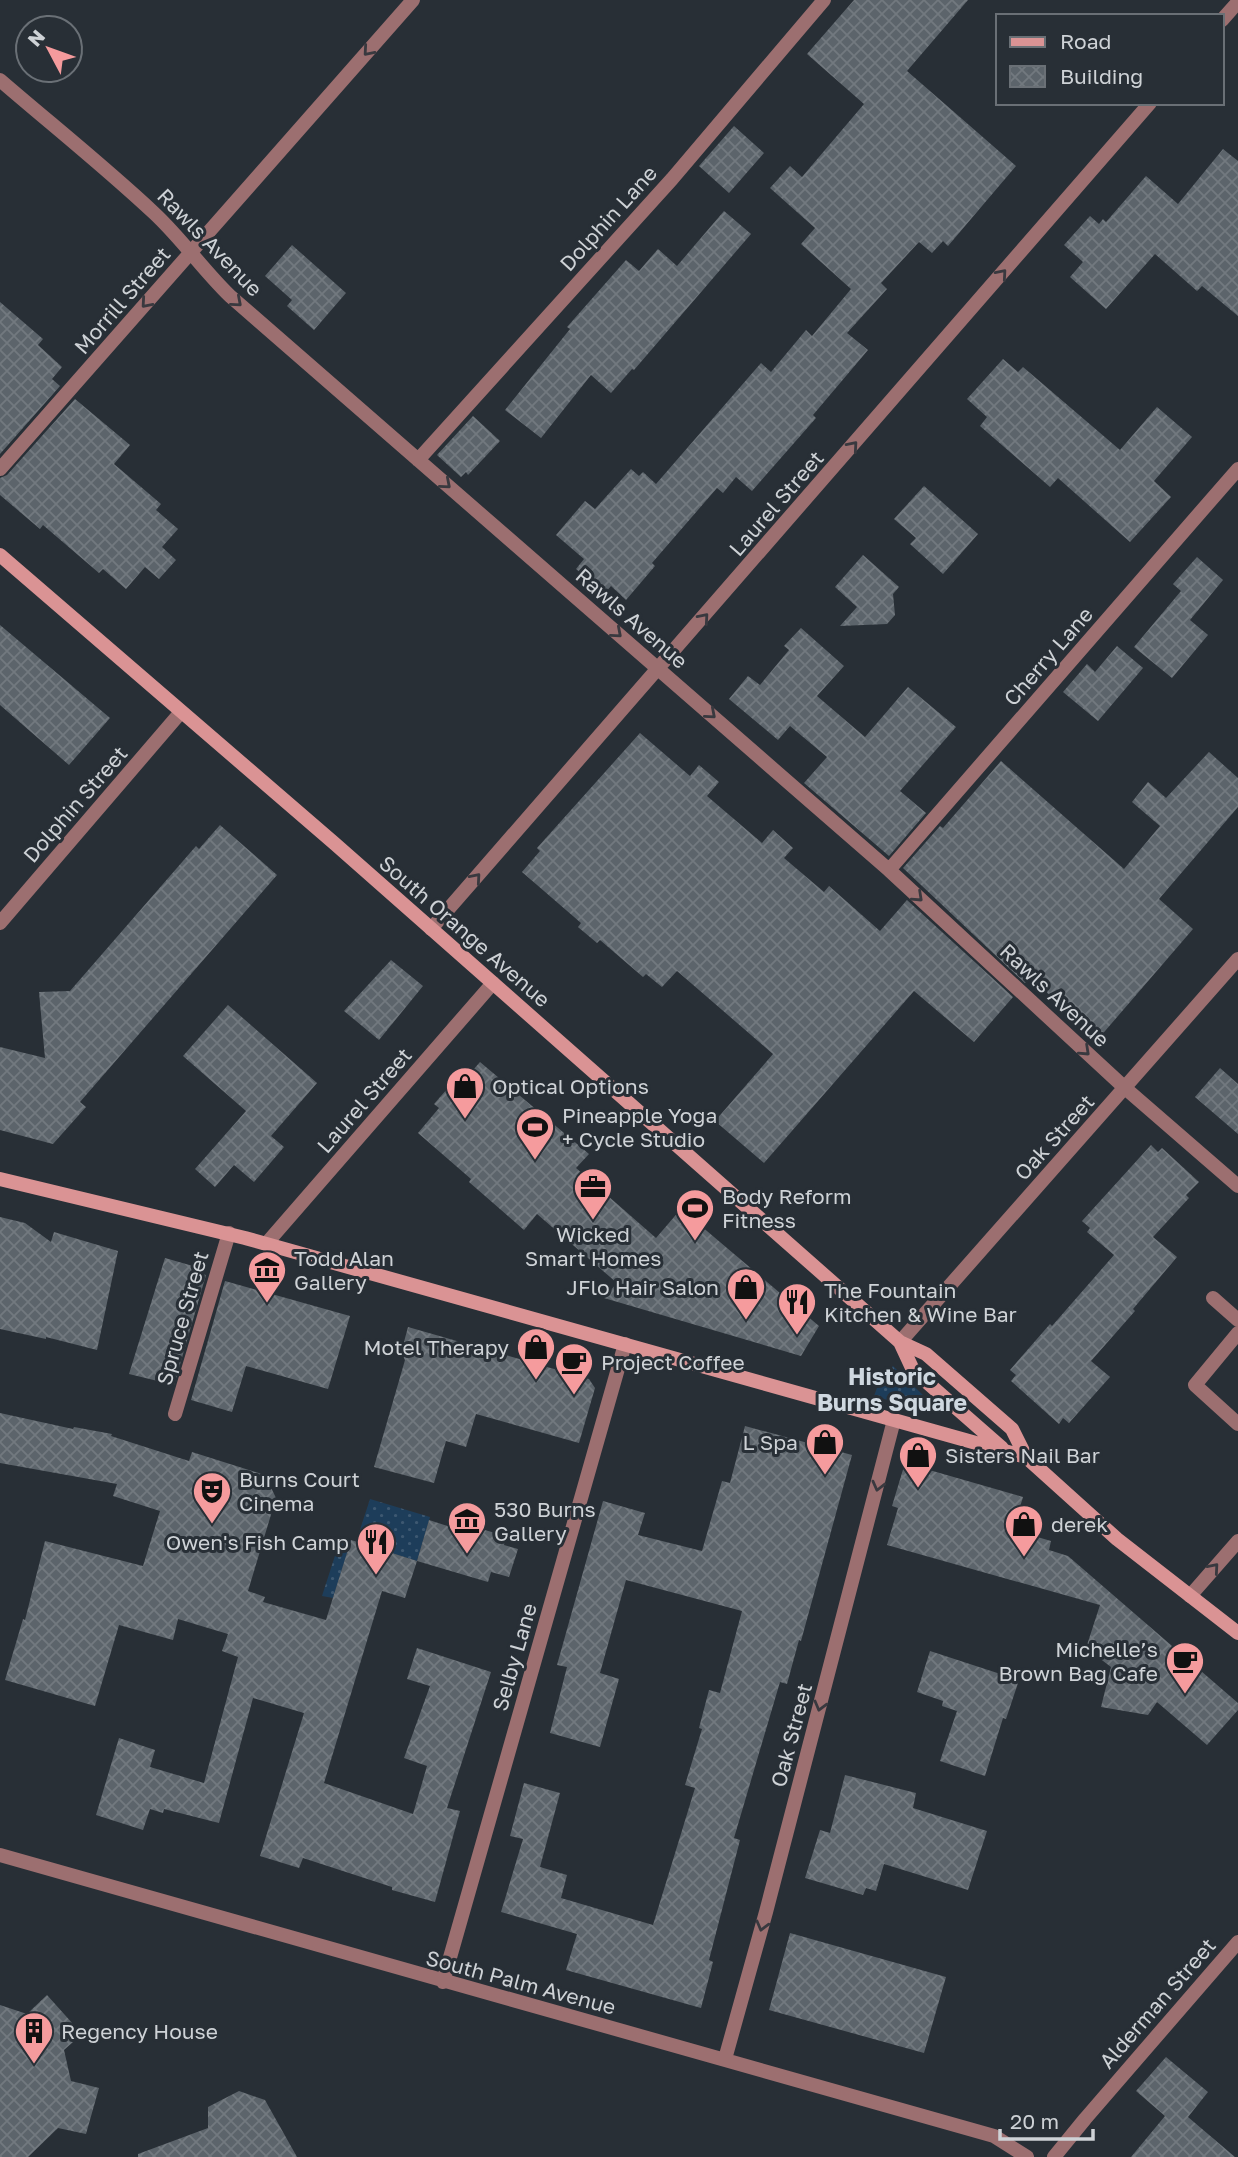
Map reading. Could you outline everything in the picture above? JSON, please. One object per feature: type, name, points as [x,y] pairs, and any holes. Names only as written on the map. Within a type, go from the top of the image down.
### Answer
[{"type":"street","name":"Morrill Street","points":[[0,469],[413,0]]},
{"type":"street","name":"Dolphin Lane","points":[[418,460],[672,179],[824,0]]},
{"type":"street","points":[[1224,18],[1238,2]]},
{"type":"street","name":"Rawls Avenue","points":[[0,80],[155,214],[230,296],[889,870],[1125,1088],[1238,1186]]},
{"type":"street","name":"Laurel Street","points":[[431,929],[1148,105]]},
{"type":"street","name":"Cherry Lane","points":[[889,870],[1238,469]]},
{"type":"street","name":"South Orange Avenue","points":[[0,555],[431,929],[900,1342],[926,1354],[1012,1429],[1026,1457],[1117,1539],[1238,1633]]},
{"type":"street","name":"Dolphin Street","points":[[0,923],[181,712]]},
{"type":"street","name":"Oak Street","points":[[900,1342],[1238,959]]},
{"type":"street","name":"Laurel Street","points":[[266,1244],[493,984]]},
{"type":"street","points":[[0,1179],[229,1233],[1026,1457]]},
{"type":"street","name":"Spruce Street","points":[[175,1414],[229,1233]]},
{"type":"street","points":[[1213,1298],[1238,1320]]},
{"type":"street","points":[[1238,1333],[1195,1385],[1238,1424]]},
{"type":"street","name":"South Orange Avenue","points":[[900,1342],[913,1370],[1005,1451]]},
{"type":"street","name":"Selby Lane","points":[[443,1982],[625,1344]]},
{"type":"street","name":"Oak Street","points":[[725,2059],[746,1990],[894,1420]]},
{"type":"street","points":[[1190,1596],[1238,1541]]},
{"type":"street","name":"South Palm Avenue","points":[[0,1855],[994,2136],[1027,2157]]},
{"type":"street","name":"Alderman Street","points":[[1054,2157],[1238,1942]]},
{"type":"shaded area","points":[[893,1366],[926,1398],[928,1401],[924,1407],[918,1409],[874,1396],[881,1377]]},
{"type":"shaded area","points":[[370,1499],[430,1517],[417,1561],[356,1542]]},
{"type":"shaded area","points":[[341,1537],[351,1541],[333,1598],[322,1596]]},
{"type":"building","points":[[854,0],[968,0],[907,71],[1016,166],[948,246],[943,241],[932,253],[919,242],[881,283],[887,289],[847,333],[868,350],[813,415],[816,418],[752,491],[736,477],[723,493],[717,488],[652,563],[655,566],[626,600],[611,586],[605,593],[576,569],[584,559],[556,535],[585,501],[595,509],[631,469],[639,476],[643,472],[656,484],[761,363],[771,372],[806,330],[812,336],[851,289],[801,244],[815,228],[770,188],[790,166],[802,177],[864,104],[807,54]]},
{"type":"building","points":[[734,126],[764,153],[729,193],[699,166]]},
{"type":"building","points":[[1223,149],[1238,161],[1238,316],[1202,286],[1197,291],[1155,254],[1106,309],[1070,277],[1083,262],[1064,245],[1090,216],[1099,224],[1103,219],[1106,222],[1146,176],[1178,204]]},
{"type":"building","points":[[724,211],[751,234],[611,393],[591,375],[541,438],[505,410],[570,329],[567,327],[626,260],[639,271],[658,249],[677,266]]},
{"type":"building","points":[[292,245],[346,293],[314,330],[287,306],[292,300],[265,276]]},
{"type":"building","points":[[0,302],[43,339],[38,345],[62,367],[52,379],[60,386],[0,454]]},
{"type":"building","points":[[1003,359],[1018,372],[1023,367],[1120,450],[1157,407],[1192,437],[1154,481],[1171,497],[1130,542],[1058,478],[1050,487],[980,426],[987,417],[967,399]]},
{"type":"building","points":[[75,399],[130,445],[114,464],[161,504],[156,510],[178,529],[162,547],[176,560],[159,579],[145,567],[126,589],[103,569],[99,573],[43,525],[40,529],[0,495],[0,478],[7,475]]},
{"type":"building","points":[[473,416],[500,441],[468,475],[466,472],[461,477],[437,455]]},
{"type":"building","points":[[924,486],[978,534],[943,574],[910,544],[916,538],[894,519]]},
{"type":"building","points":[[863,555],[899,587],[893,594],[895,615],[887,624],[840,626],[857,607],[835,587]]},
{"type":"building","points":[[1197,557],[1223,580],[1190,620],[1208,635],[1172,678],[1134,647],[1181,591],[1173,584]]},
{"type":"building","points":[[0,625],[110,718],[69,765],[0,705]]},
{"type":"building","points":[[801,628],[844,666],[817,696],[865,737],[908,687],[956,727],[900,791],[926,813],[889,856],[804,783],[827,757],[790,726],[778,740],[729,699],[748,676],[760,685],[789,650],[784,646]]},
{"type":"building","points":[[1117,646],[1143,668],[1098,721],[1063,692],[1087,664],[1095,672]]},
{"type":"building","points":[[640,733],[690,776],[699,765],[719,782],[707,796],[762,843],[773,830],[793,848],[784,858],[824,892],[829,886],[880,931],[907,900],[1013,997],[974,1042],[914,991],[764,1163],[715,1121],[773,1054],[677,971],[662,987],[646,974],[643,977],[600,940],[597,943],[578,927],[581,923],[522,872],[540,851],[537,848]]},
{"type":"building","points":[[1209,752],[1238,778],[1238,807],[1159,899],[1193,929],[1099,1038],[1030,978],[1025,983],[903,868],[940,826],[943,828],[1001,761],[1124,869],[1160,826],[1132,802],[1148,782],[1166,798]]},
{"type":"building","points":[[220,825],[277,875],[80,1102],[86,1107],[53,1144],[0,1130],[0,1047],[45,1058],[39,992],[70,991],[196,846],[199,849]]},
{"type":"building","points":[[391,960],[423,986],[379,1040],[344,1011]]},
{"type":"building","points":[[228,1005],[317,1083],[271,1136],[284,1147],[254,1182],[234,1165],[215,1187],[195,1169],[246,1111],[183,1056]]},
{"type":"building","points":[[480,1062],[589,1154],[576,1168],[656,1238],[681,1209],[819,1326],[801,1356],[604,1298],[617,1283],[537,1214],[524,1230],[469,1182],[471,1179],[418,1133],[439,1108],[434,1104],[455,1080],[460,1085]]},
{"type":"building","points":[[1220,1068],[1238,1084],[1238,1134],[1195,1097]]},
{"type":"building","points":[[1151,1145],[1158,1152],[1162,1148],[1199,1182],[1186,1195],[1189,1198],[1153,1237],[1177,1257],[1091,1361],[1110,1377],[1069,1423],[1063,1418],[1059,1424],[1011,1381],[1016,1375],[1010,1370],[1114,1255],[1087,1232],[1090,1228],[1082,1221]]},
{"type":"building","points":[[0,1217],[25,1223],[51,1242],[54,1232],[118,1251],[97,1350],[0,1329]]},
{"type":"building","points":[[165,1258],[200,1268],[199,1273],[206,1275],[174,1385],[129,1374]]},
{"type":"building","points":[[225,1281],[350,1316],[328,1389],[246,1366],[232,1412],[191,1400]]},
{"type":"building","points":[[408,1327],[589,1379],[595,1388],[579,1443],[476,1414],[466,1447],[446,1441],[434,1483],[374,1467],[405,1360],[401,1353]]},
{"type":"building","points":[[0,1413],[73,1429],[74,1427],[112,1434],[111,1436],[189,1461],[192,1452],[265,1475],[276,1498],[248,1591],[265,1597],[263,1602],[326,1620],[351,1540],[417,1561],[405,1598],[382,1591],[324,1783],[413,1814],[427,1766],[404,1758],[430,1686],[407,1679],[417,1648],[491,1672],[447,1808],[460,1811],[435,1902],[392,1890],[392,1887],[303,1858],[299,1868],[260,1856],[304,1713],[253,1698],[219,1823],[164,1809],[163,1813],[150,1809],[143,1830],[96,1815],[119,1738],[155,1750],[150,1767],[204,1783],[238,1657],[222,1651],[228,1634],[178,1619],[173,1640],[119,1625],[95,1706],[5,1680],[23,1619],[25,1620],[45,1541],[143,1566],[160,1511],[113,1496],[117,1484],[0,1463]]},
{"type":"building","points":[[745,1426],[852,1455],[801,1641],[799,1640],[787,1684],[780,1682],[734,1838],[740,1840],[709,1960],[713,1962],[701,2008],[566,1970],[577,1934],[501,1912],[523,1839],[510,1836],[524,1783],[560,1793],[540,1867],[567,1875],[561,1898],[653,1925],[695,1788],[685,1785],[702,1729],[699,1728],[709,1690],[720,1693],[742,1611],[626,1580],[600,1673],[619,1679],[600,1747],[550,1733],[567,1667],[557,1665],[603,1501],[645,1513],[638,1535],[702,1551],[722,1481],[730,1483]]},
{"type":"building","points":[[905,1463],[1023,1497],[1013,1530],[1051,1541],[1049,1550],[1068,1556],[1238,1703],[1238,1710],[1207,1745],[1157,1702],[1148,1715],[1101,1707],[1111,1667],[1086,1648],[1100,1605],[887,1545],[898,1508],[892,1506]]},
{"type":"building","name":"530 Burns Gallery","points":[[429,1520],[472,1534],[474,1527],[506,1536],[504,1545],[518,1549],[509,1577],[491,1572],[488,1582],[417,1561]]},
{"type":"building","points":[[930,1651],[1019,1680],[1006,1719],[1003,1718],[985,1776],[940,1761],[957,1711],[942,1706],[943,1701],[917,1692]]},
{"type":"building","points":[[845,1775],[916,1793],[913,1808],[987,1831],[968,1890],[884,1864],[876,1891],[866,1888],[863,1895],[805,1878],[820,1830],[830,1833]]},
{"type":"building","points":[[790,1933],[946,1977],[924,2053],[769,2010]]},
{"type":"building","name":"Regency House","points":[[47,1995],[82,2034],[64,2050],[71,2081],[99,2088],[86,2134],[58,2128],[28,2157],[0,2157],[0,2005],[27,2014]]},
{"type":"building","points":[[1166,2057],[1208,2092],[1188,2117],[1235,2157],[1131,2157],[1165,2116],[1136,2091]]},
{"type":"building","points":[[239,2091],[265,2100],[297,2157],[138,2157],[138,2154],[208,2128],[208,2107]]},
{"type":"place","name":"Optical Options","points":[[465,1120]]},
{"type":"place","name":"Pineapple Yoga + Cycle Studio","points":[[535,1161]]},
{"type":"place","name":"Wicked Smart Homes","points":[[593,1221]]},
{"type":"place","name":"Body Reform Fitness","points":[[695,1242]]},
{"type":"place","name":"Todd Alan Gallery","points":[[267,1304]]},
{"type":"place","name":"JFlo Hair Salon","points":[[746,1321]]},
{"type":"place","name":"The Fountain Kitchen & Wine Bar","points":[[797,1336]]},
{"type":"place","name":"Motel Therapy","points":[[536,1381]]},
{"type":"place","name":"Project Coffee","points":[[574,1396]]},
{"type":"place","name":"L Spa","points":[[825,1476]]},
{"type":"place","name":"Sisters Nail Bar","points":[[918,1489]]},
{"type":"place","name":"Burns Court Cinema","points":[[212,1525]]},
{"type":"place","name":"530 Burns Gallery","points":[[467,1555]]},
{"type":"place","name":"derek","points":[[1024,1558]]},
{"type":"place","name":"Owen's Fish Camp","points":[[376,1576]]},
{"type":"place","name":"Michelle’s Brown Bag Cafe","points":[[1185,1695]]},
{"type":"place","name":"Regency House","points":[[34,2065]]},
{"type":"district","name":"Historic Burns Square","points":[[892,1389]]}]
